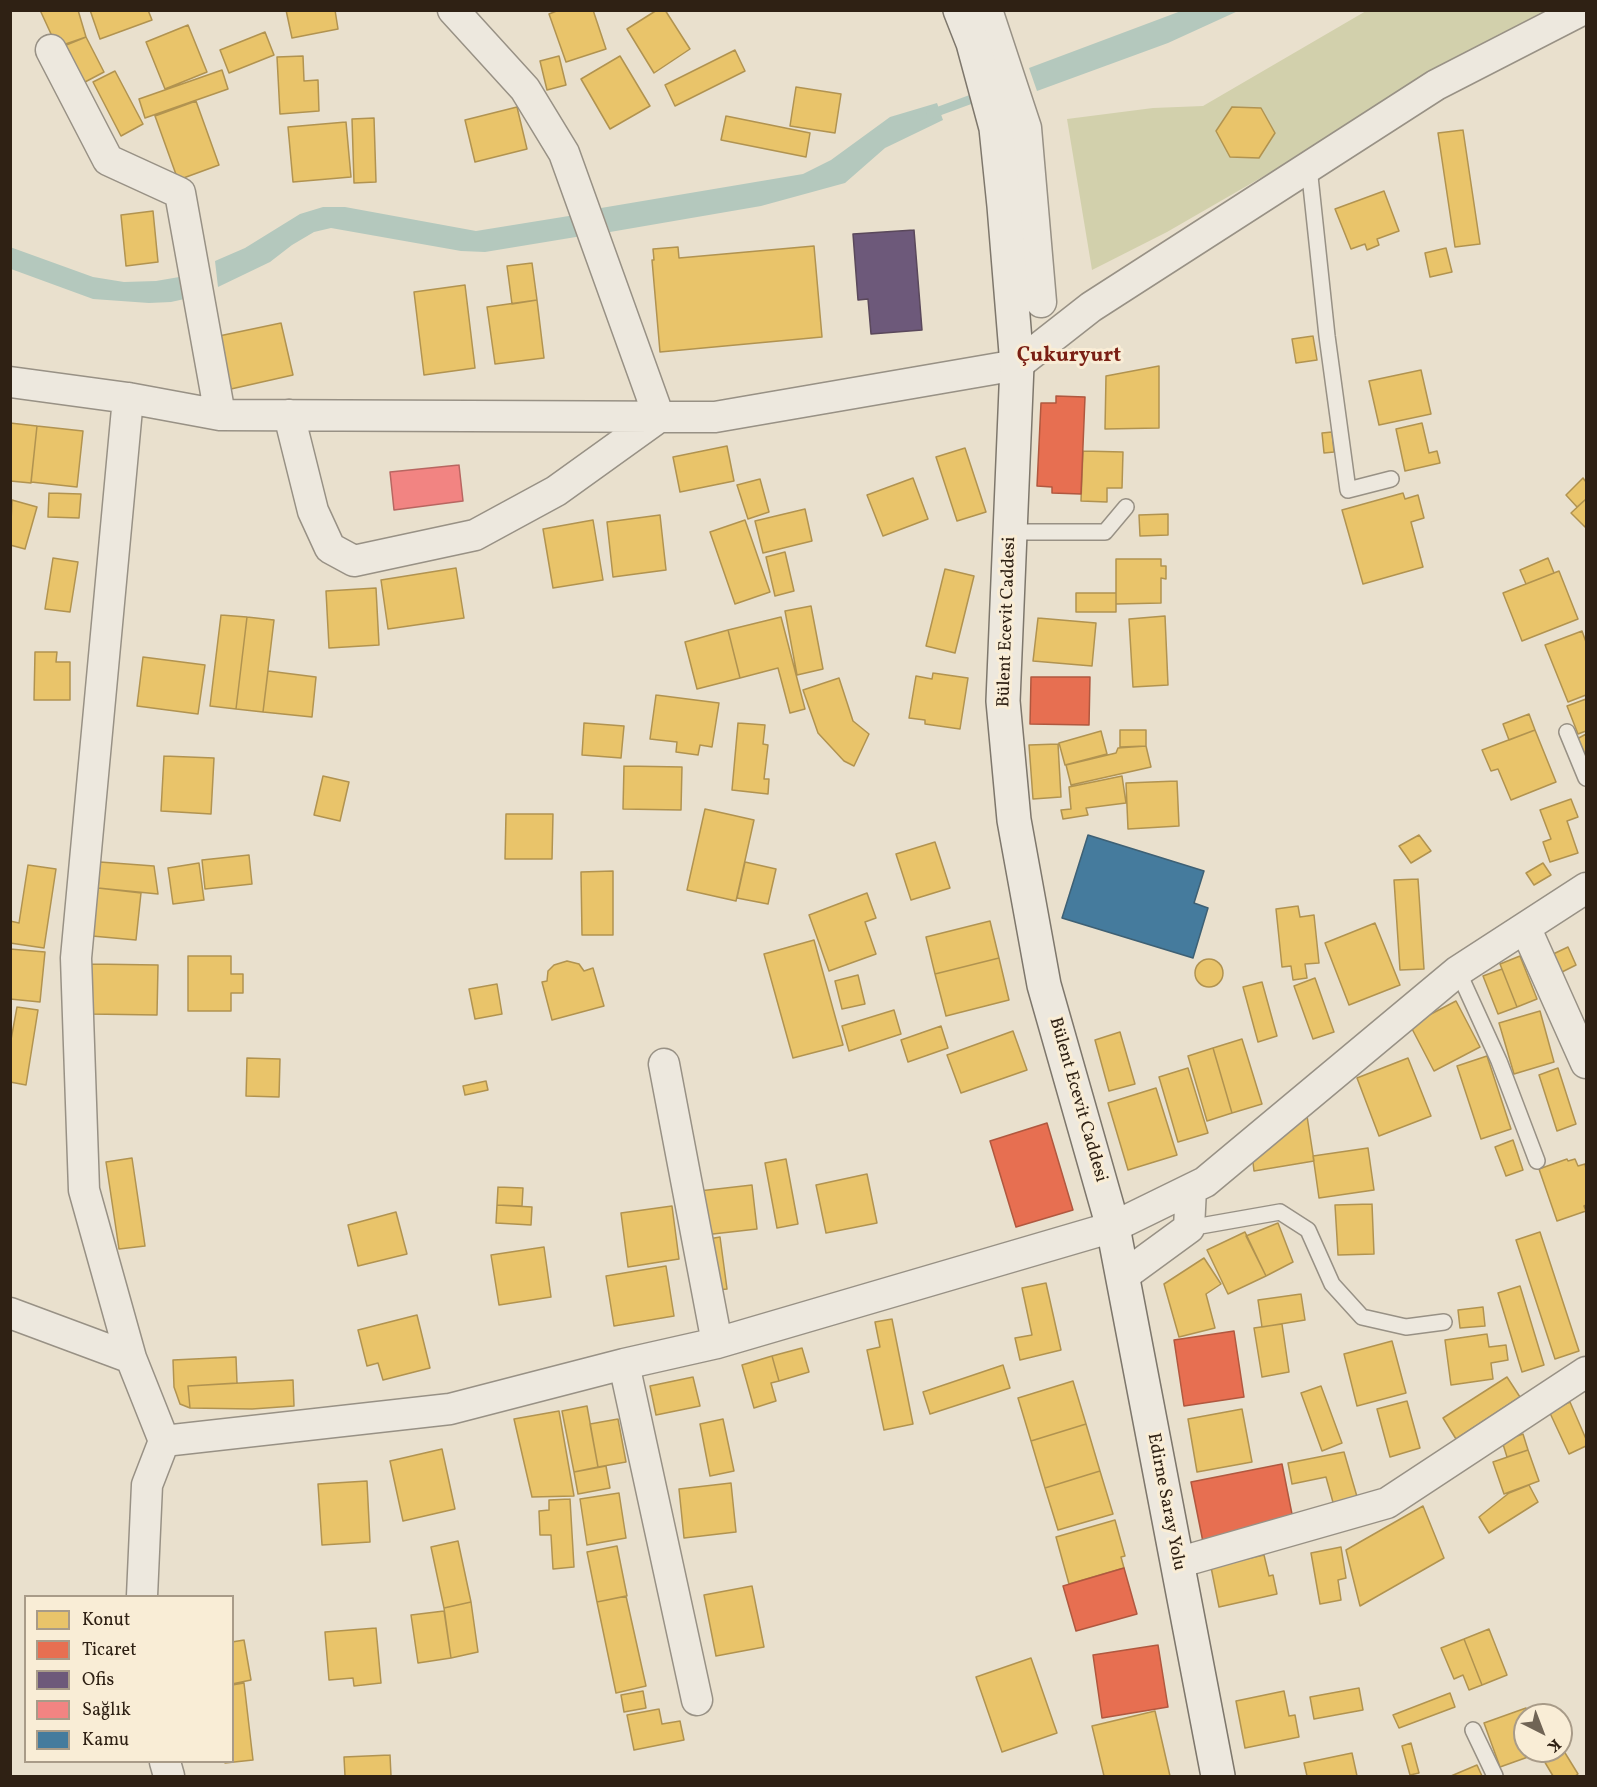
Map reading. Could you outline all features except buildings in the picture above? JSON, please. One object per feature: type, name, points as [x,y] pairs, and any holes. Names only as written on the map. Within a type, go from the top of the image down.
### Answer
[{"type":"main road","name":"Bülent Ecevit Caddesi","points":[[960,10],[974,43],[996,128],[1004,206],[1026,301],[1017,365],[1003,701],[1014,820],[1044,985],[1113,1227]]},
{"type":"main road","name":"Edirne Saray Yolu","points":[[1113,1227],[1218,1776]]},
{"type":"street","points":[[453,10],[525,89],[564,153],[659,417]]},
{"type":"street","points":[[987,10],[1026,128],[1026,301],[1091,307]]},
{"type":"street","points":[[10,382],[128,398],[220,415],[715,417],[1017,365],[1091,307],[1436,85],[1582,10]]},
{"type":"street","points":[[51,50],[108,160],[180,193],[220,415]]},
{"type":"street","points":[[128,398],[76,958],[84,1190],[131,1358],[164,1441],[147,1485],[142,1595]]},
{"type":"street","points":[[289,415],[313,511],[330,548],[354,561],[475,535],[556,491],[659,417]]},
{"type":"street","points":[[164,1441],[450,1409],[624,1364],[717,1343],[1113,1227],[1205,1182],[1458,971],[1587,888]]},
{"type":"street","points":[[1526,929],[1587,1064]]},
{"type":"street","points":[[664,1064],[717,1343]]},
{"type":"street","points":[[1122,1278],[1189,1228],[1191,1189]]},
{"type":"street","points":[[10,1313],[131,1358]]},
{"type":"street","points":[[624,1364],[697,1700]]},
{"type":"street","points":[[1177,1563],[1387,1503],[1587,1371]]},
{"type":"lane","points":[[1309,167],[1327,336],[1348,490],[1390,479]]},
{"type":"lane","points":[[1010,532],[1105,532],[1126,507]]},
{"type":"lane","points":[[1567,732],[1587,778]]},
{"type":"lane","points":[[1458,971],[1498,1061],[1537,1161]]},
{"type":"lane","points":[[1189,1228],[1280,1212],[1308,1230],[1332,1284],[1362,1317],[1406,1328],[1444,1322]]},
{"type":"lane","points":[[1473,1730],[1495,1776]]},
{"type":"shaded area","points":[[1181,11],[1238,11],[1168,43],[1037,91],[1029,68]]},
{"type":"shaded area","points":[[1366,11],[1550,11],[1167,232],[1092,270],[1067,119],[1153,108],[1203,106]]},
{"type":"shaded area","points":[[937,103],[943,120],[885,148],[845,183],[761,206],[610,232],[601,208],[803,174],[831,160],[890,117]]},
{"type":"shaded area","points":[[323,207],[345,207],[476,231],[575,215],[582,236],[485,252],[461,251],[331,228],[314,232],[270,262],[218,287],[215,261],[245,248],[300,214]]},
{"type":"shaded area","points":[[10,247],[93,277],[124,282],[156,281],[185,276],[189,298],[149,303],[93,299],[11,269]]},
{"type":"waterway","points":[[931,114],[980,96]]},
{"type":"district","name":"Çukuryurt","points":[[1069,357]]}]
